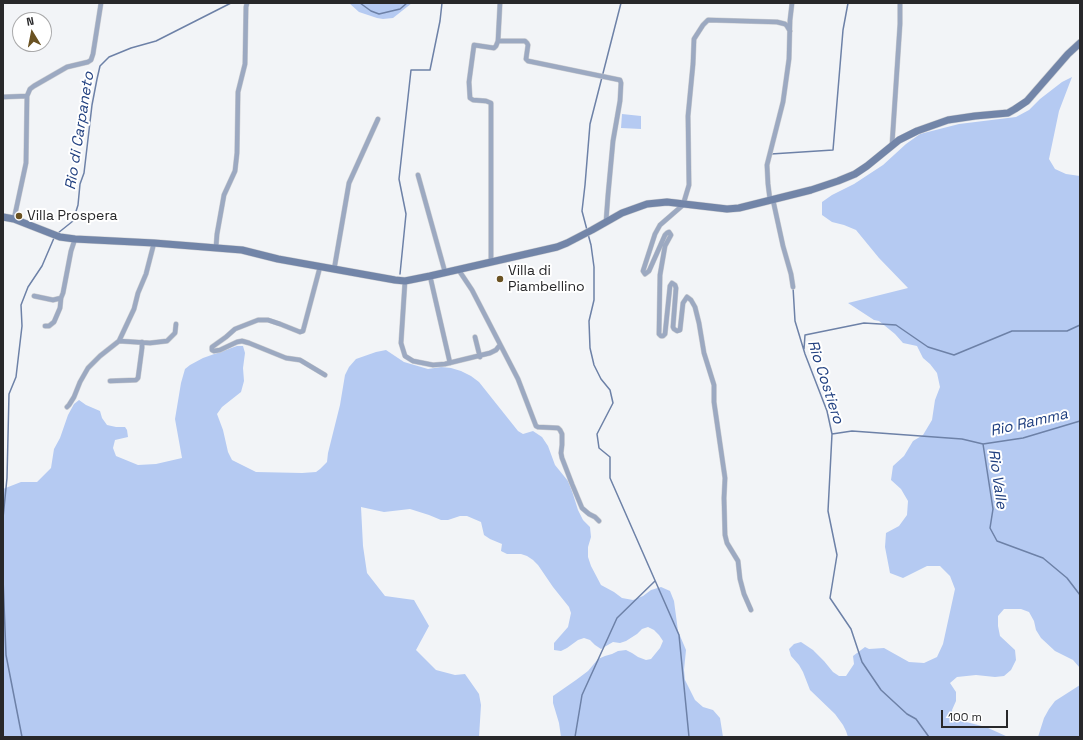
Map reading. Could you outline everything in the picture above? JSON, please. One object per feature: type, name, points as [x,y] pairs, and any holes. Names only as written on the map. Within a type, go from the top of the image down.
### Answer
[{"type":"main road","points":[[3,217],[14,219],[60,237],[242,250],[278,260],[405,281],[557,247],[622,213],[647,204],[667,202],[727,209],[739,208],[824,186],[854,174],[867,166],[899,140],[917,130],[948,120],[1008,113],[1027,100],[1068,54],[1080,43]]},
{"type":"street","points":[[14,219],[26,163],[27,96],[30,89],[34,86],[67,67],[91,60],[101,3]]},
{"type":"street","points":[[216,247],[224,195],[235,171],[237,153],[238,92],[245,64],[247,3]]},
{"type":"street","points":[[490,262],[491,103],[473,100],[470,98],[469,82],[474,45],[494,48],[498,41],[500,3]]},
{"type":"street","points":[[792,3],[789,59],[783,102],[767,165],[768,184],[793,287]]},
{"type":"street","points":[[892,145],[900,3]]},
{"type":"street","points":[[751,610],[744,594],[740,579],[738,561],[727,543],[725,535],[725,478],[714,402],[714,385],[704,353],[695,307],[691,300],[686,297],[682,304],[680,330],[677,331],[673,327],[676,288],[672,283],[670,286],[665,334],[661,336],[659,334],[660,275],[666,246],[670,235],[669,232],[665,235],[649,271],[645,274],[643,271],[655,234],[660,225],[685,203],[689,185],[688,116],[694,39],[697,34],[708,20],[777,22],[785,24],[790,31]]},
{"type":"street","points":[[498,41],[527,43],[526,59],[528,61],[620,80],[620,101],[613,141],[606,222]]},
{"type":"street","points":[[3,97],[27,96]]},
{"type":"street","points":[[334,270],[349,183],[378,119]]},
{"type":"street","points":[[418,175],[445,272]]},
{"type":"street","points":[[45,326],[49,326],[54,322],[60,308],[71,251],[75,239]]},
{"type":"street","points":[[67,407],[74,397],[88,368],[104,352],[119,342],[134,309],[138,293],[146,274],[154,243]]},
{"type":"street","points":[[320,267],[303,331],[300,332],[293,330],[268,320],[258,320],[235,329],[212,347],[212,350],[220,350],[242,341],[286,358],[300,360],[325,375]]},
{"type":"street","points":[[458,269],[472,290],[518,378],[536,426],[558,428],[560,430],[562,434],[562,458],[582,508],[595,517],[598,521]]},
{"type":"street","points":[[430,276],[450,362]]},
{"type":"street","points":[[405,281],[401,339],[405,356],[413,361],[433,365],[480,356],[496,350],[500,345]]},
{"type":"street","points":[[34,296],[53,300],[61,298]]},
{"type":"street","points":[[119,342],[161,343],[167,341],[175,333],[176,324]]},
{"type":"street","points":[[475,336],[480,356]]},
{"type":"street","points":[[110,381],[136,380],[138,378],[142,342]]},
{"type":"shaded area","points":[[349,3],[412,3],[393,18],[383,19],[359,12]]},
{"type":"shaded area","points":[[1072,77],[1059,111],[1049,159],[1055,169],[1066,174],[1080,176],[1080,668],[1073,660],[1055,651],[1041,638],[1029,612],[1021,609],[1004,609],[998,616],[998,626],[1000,636],[1015,650],[1016,660],[1011,670],[1004,676],[995,677],[976,675],[957,677],[950,683],[956,692],[956,701],[952,710],[954,720],[986,727],[1008,737],[848,737],[843,725],[835,714],[810,690],[803,672],[791,656],[789,649],[794,644],[801,642],[813,650],[833,672],[839,676],[846,676],[854,664],[853,656],[865,647],[869,649],[884,648],[909,662],[924,663],[937,657],[943,644],[955,589],[950,576],[940,566],[927,566],[903,578],[890,573],[885,547],[886,533],[899,526],[907,515],[908,501],[901,489],[891,480],[893,466],[904,456],[913,441],[923,435],[932,420],[935,400],[940,387],[937,373],[923,358],[917,346],[903,343],[895,334],[879,321],[874,320],[848,303],[908,288],[879,258],[856,230],[832,222],[822,215],[822,202],[854,184],[883,165],[906,144],[920,134],[959,124],[1016,117],[1029,110],[1040,99],[1062,82]]},
{"type":"shaded area","points":[[622,114],[641,116],[641,129],[621,128]]},
{"type":"shaded area","points":[[237,346],[243,346],[245,353],[243,368],[244,381],[241,392],[222,407],[217,414],[223,430],[228,452],[232,460],[256,472],[316,472],[327,462],[345,375],[349,367],[356,359],[386,350],[404,362],[428,369],[441,367],[451,368],[471,376],[479,382],[518,431],[523,434],[533,431],[542,437],[548,446],[555,465],[568,481],[583,520],[590,527],[591,537],[588,547],[588,557],[601,585],[622,598],[633,600],[643,596],[651,590],[661,587],[670,591],[674,601],[678,631],[686,650],[684,670],[685,680],[695,700],[703,707],[713,710],[720,718],[723,737],[561,737],[559,723],[553,703],[553,696],[588,671],[598,659],[618,651],[626,650],[646,660],[651,659],[660,648],[663,641],[659,635],[648,627],[642,629],[626,641],[620,643],[613,642],[601,649],[590,640],[584,638],[578,640],[561,651],[554,650],[554,643],[568,627],[571,613],[569,607],[533,560],[521,554],[507,554],[501,551],[502,544],[484,535],[481,522],[467,516],[441,520],[410,509],[384,512],[361,507],[363,546],[367,573],[385,596],[414,600],[429,626],[416,650],[436,670],[455,675],[465,674],[479,694],[481,705],[479,737],[3,737],[3,489],[21,482],[37,482],[51,468],[54,449],[60,438],[68,415],[74,404],[79,400],[100,411],[102,418],[107,425],[125,427],[127,430],[128,437],[115,440],[113,448],[116,456],[138,465],[156,464],[182,458],[175,419],[185,369],[203,358]]},
{"type":"shaded area","points":[[1080,685],[1080,737],[1038,737],[1044,718],[1055,701]]},
{"type":"waterway","name":"Rio di Carpaneto","points":[[58,233],[73,221],[78,205],[80,184],[84,173],[92,105],[100,66],[109,57],[131,48],[156,41],[231,3]]},
{"type":"waterway","name":"Rio di Carpaneto","points":[[360,3],[371,11],[379,14],[400,9],[407,3]]},
{"type":"waterway","points":[[400,274],[406,214],[399,179],[411,70],[430,70],[440,21],[442,3]]},
{"type":"waterway","points":[[587,230],[582,211],[590,124],[621,3]]},
{"type":"waterway","points":[[771,154],[833,150],[843,30],[848,3]]},
{"type":"waterway","points":[[588,234],[594,267],[594,300],[589,321],[590,348],[594,365],[601,379],[610,390],[613,403],[597,434],[599,448],[610,457],[610,478],[679,635],[689,737]]},
{"type":"waterway","name":"Rio di Carpaneto","points":[[3,518],[7,478],[9,394],[16,377],[22,326],[21,305],[28,287],[42,266],[54,238]]},
{"type":"waterway","name":"Rio Costiero","points":[[793,287],[795,321],[805,354],[827,411],[832,434],[828,511],[837,555],[830,598],[851,629],[862,662],[881,690],[907,714],[916,719],[929,737]]},
{"type":"waterway","points":[[804,349],[805,335],[864,323],[896,325],[928,347],[954,355],[1012,331],[1067,331],[1080,325]]},
{"type":"waterway","name":"Rio Valle","points":[[832,434],[852,431],[962,439],[983,444],[1023,438],[1080,421]]},
{"type":"waterway","name":"Rio Valle","points":[[983,444],[993,509],[990,528],[997,541],[1043,558],[1067,578],[1080,595]]},
{"type":"waterway","name":"Rio di Carpaneto","points":[[3,578],[6,655],[22,737]]},
{"type":"waterway","points":[[575,737],[582,695],[617,618],[655,581]]},
{"type":"place","name":"Villa Prospera","points":[[19,216]]},
{"type":"place","name":"Villa di Piambellino","points":[[500,279]]},
{"type":"water label","name":"Rio Ramma","points":[[1029,423]]}]
